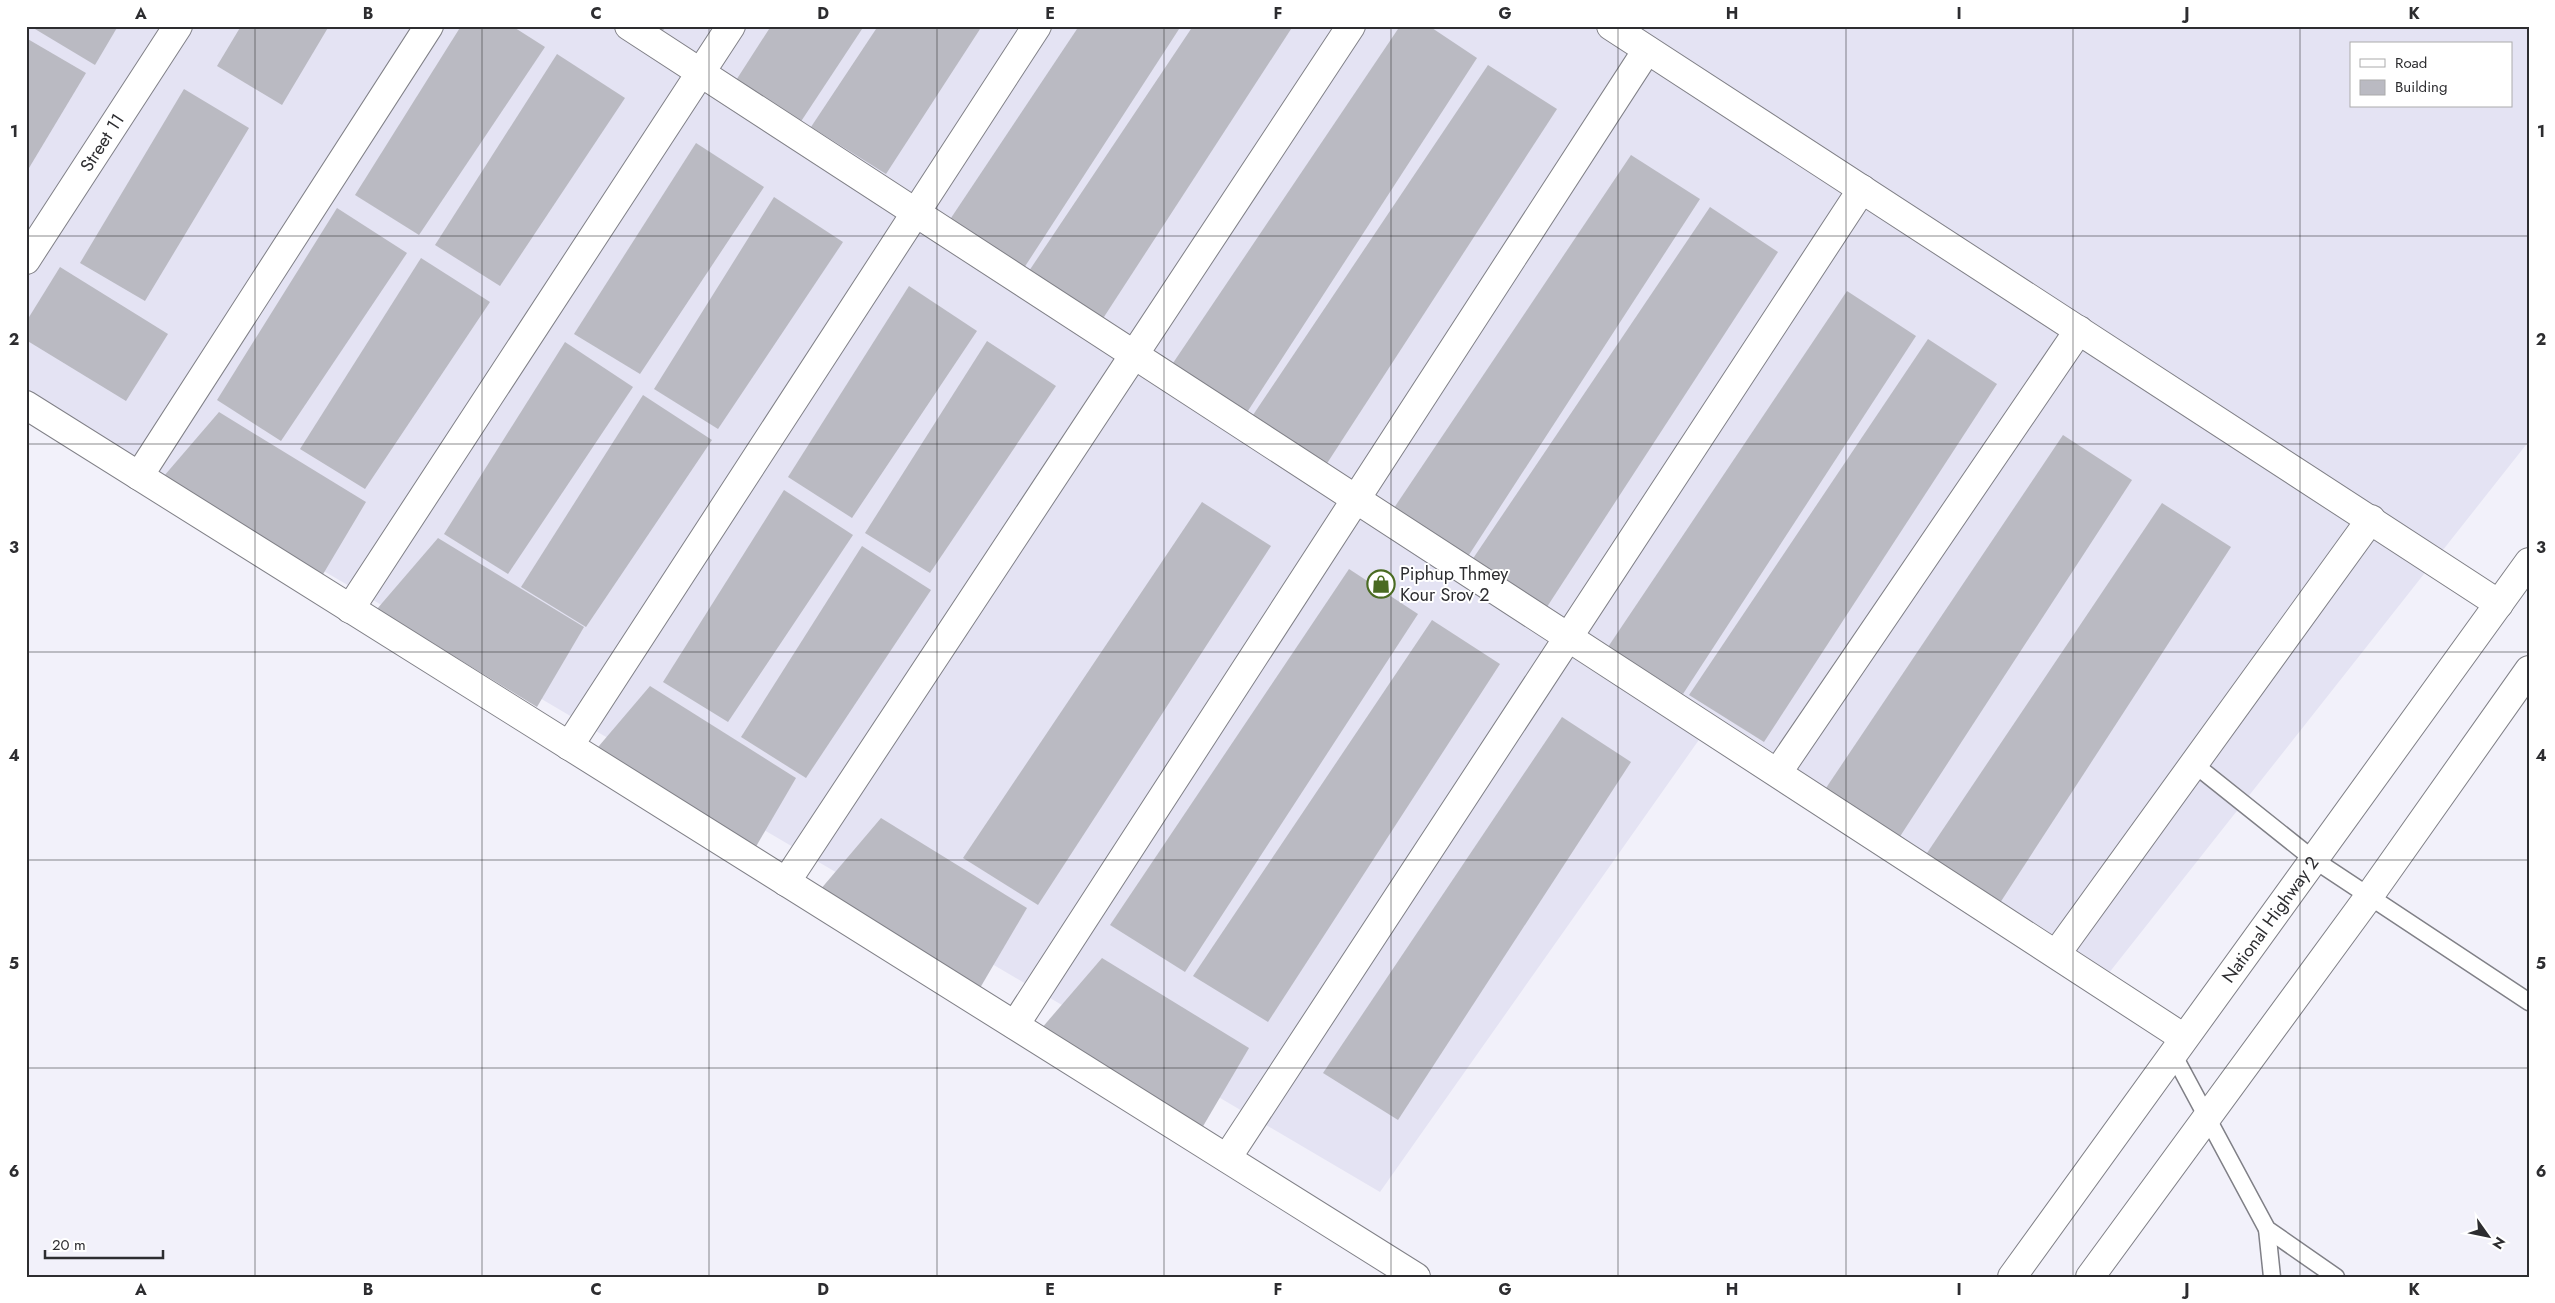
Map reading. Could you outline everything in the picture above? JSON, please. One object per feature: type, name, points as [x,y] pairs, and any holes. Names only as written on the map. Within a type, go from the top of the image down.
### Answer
[{"type":"main road","name":"Street 11","points":[[26,260],[178,26]]},
{"type":"main road","points":[[139,476],[429,26]]},
{"type":"main road","points":[[629,26],[2057,953],[2178,1046]]},
{"type":"main road","points":[[350,609],[731,26]]},
{"type":"main road","points":[[569,746],[1037,26]]},
{"type":"main road","points":[[786,882],[1351,26]]},
{"type":"main road","points":[[1611,26],[2499,604]]},
{"type":"main road","points":[[1015,1025],[1647,50]]},
{"type":"main road","points":[[1227,1158],[1862,189]]},
{"type":"main road","points":[[1778,772],[2079,330]]},
{"type":"main road","points":[[26,405],[1416,1277]]},
{"type":"main road","points":[[2057,953],[2371,519]]},
{"type":"main road","name":"National Highway 2","points":[[2012,1277],[2529,562]]},
{"type":"main road","points":[[2090,1277],[2370,895],[2529,670]]},
{"type":"lane","points":[[2194,764],[2313,859],[2529,1002]]},
{"type":"lane","points":[[2178,1046],[2208,1118],[2267,1229],[2272,1277]]},
{"type":"lane","points":[[2267,1229],[2336,1277]]},
{"type":"shaded area","name":"Piphup Thmey Kour Srov 2","points":[[26,26],[2529,26],[2529,441],[2101,983],[1708,727],[1380,1192],[26,396]]},
{"type":"building","points":[[30,26],[118,26],[95,65]]},
{"type":"building","points":[[241,26],[329,26],[282,105],[217,66]]},
{"type":"building","points":[[461,26],[512,26],[545,47],[419,235],[355,195]]},
{"type":"building","points":[[646,26],[666,26],[660,35]]},
{"type":"building","points":[[771,26],[864,26],[798,126],[733,85]]},
{"type":"building","points":[[878,26],[982,26],[886,174],[811,127]]},
{"type":"building","points":[[1079,26],[1181,26],[1024,268],[949,221]]},
{"type":"building","points":[[1193,26],[1293,26],[1102,320],[1027,274]]},
{"type":"building","points":[[1400,26],[1429,26],[1477,58],[1244,417],[1169,369]]},
{"type":"building","points":[[26,38],[86,73],[26,173]]},
{"type":"building","points":[[557,54],[625,98],[500,286],[435,245]]},
{"type":"building","points":[[1488,65],[1557,109],[1324,468],[1249,421]]},
{"type":"building","points":[[184,89],[249,128],[145,301],[80,263]]},
{"type":"building","points":[[696,143],[764,187],[640,374],[574,334]]},
{"type":"building","points":[[1631,155],[1700,199],[1467,558],[1392,511]]},
{"type":"building","points":[[774,197],[843,242],[718,429],[654,389]]},
{"type":"building","points":[[1710,207],[1778,252],[1545,610],[1470,563]]},
{"type":"building","points":[[337,208],[407,253],[281,441],[217,400]]},
{"type":"building","points":[[421,258],[490,302],[365,489],[300,449]]},
{"type":"building","points":[[60,267],[168,334],[126,401],[26,340],[26,322]]},
{"type":"building","points":[[909,286],[977,331],[852,518],[788,477]]},
{"type":"building","points":[[1847,291],[1916,336],[1683,694],[1608,647]]},
{"type":"building","points":[[1928,339],[1997,384],[1764,742],[1689,695]]},
{"type":"building","points":[[987,341],[1056,386],[930,573],[865,533]]},
{"type":"building","points":[[565,342],[633,387],[508,574],[444,534]]},
{"type":"building","points":[[643,395],[712,440],[586,627],[521,587]]},
{"type":"building","points":[[219,412],[366,502],[319,581],[158,483]]},
{"type":"building","points":[[2063,435],[2132,480],[1899,838],[1824,791]]},
{"type":"building","points":[[784,490],[853,535],[728,722],[663,682]]},
{"type":"building","points":[[1202,502],[1271,546],[1038,905],[963,858]]},
{"type":"building","points":[[2162,503],[2231,547],[1998,906],[1923,859]]},
{"type":"building","points":[[438,538],[584,627],[537,707],[377,609]]},
{"type":"building","points":[[862,546],[931,590],[806,778],[741,737]]},
{"type":"building","points":[[1349,569],[1418,614],[1185,972],[1110,925]]},
{"type":"building","points":[[1432,620],[1500,664],[1268,1022],[1193,976]]},
{"type":"building","points":[[650,686],[796,778],[754,850],[593,753]]},
{"type":"building","points":[[1562,717],[1631,762],[1398,1120],[1323,1073]]},
{"type":"building","points":[[881,818],[1027,908],[980,988],[820,890]]},
{"type":"building","points":[[1102,958],[1249,1048],[1202,1128],[1041,1029]]},
{"type":"place","name":"Piphup Thmey Kour Srov 2","points":[[1381,584]]}]
